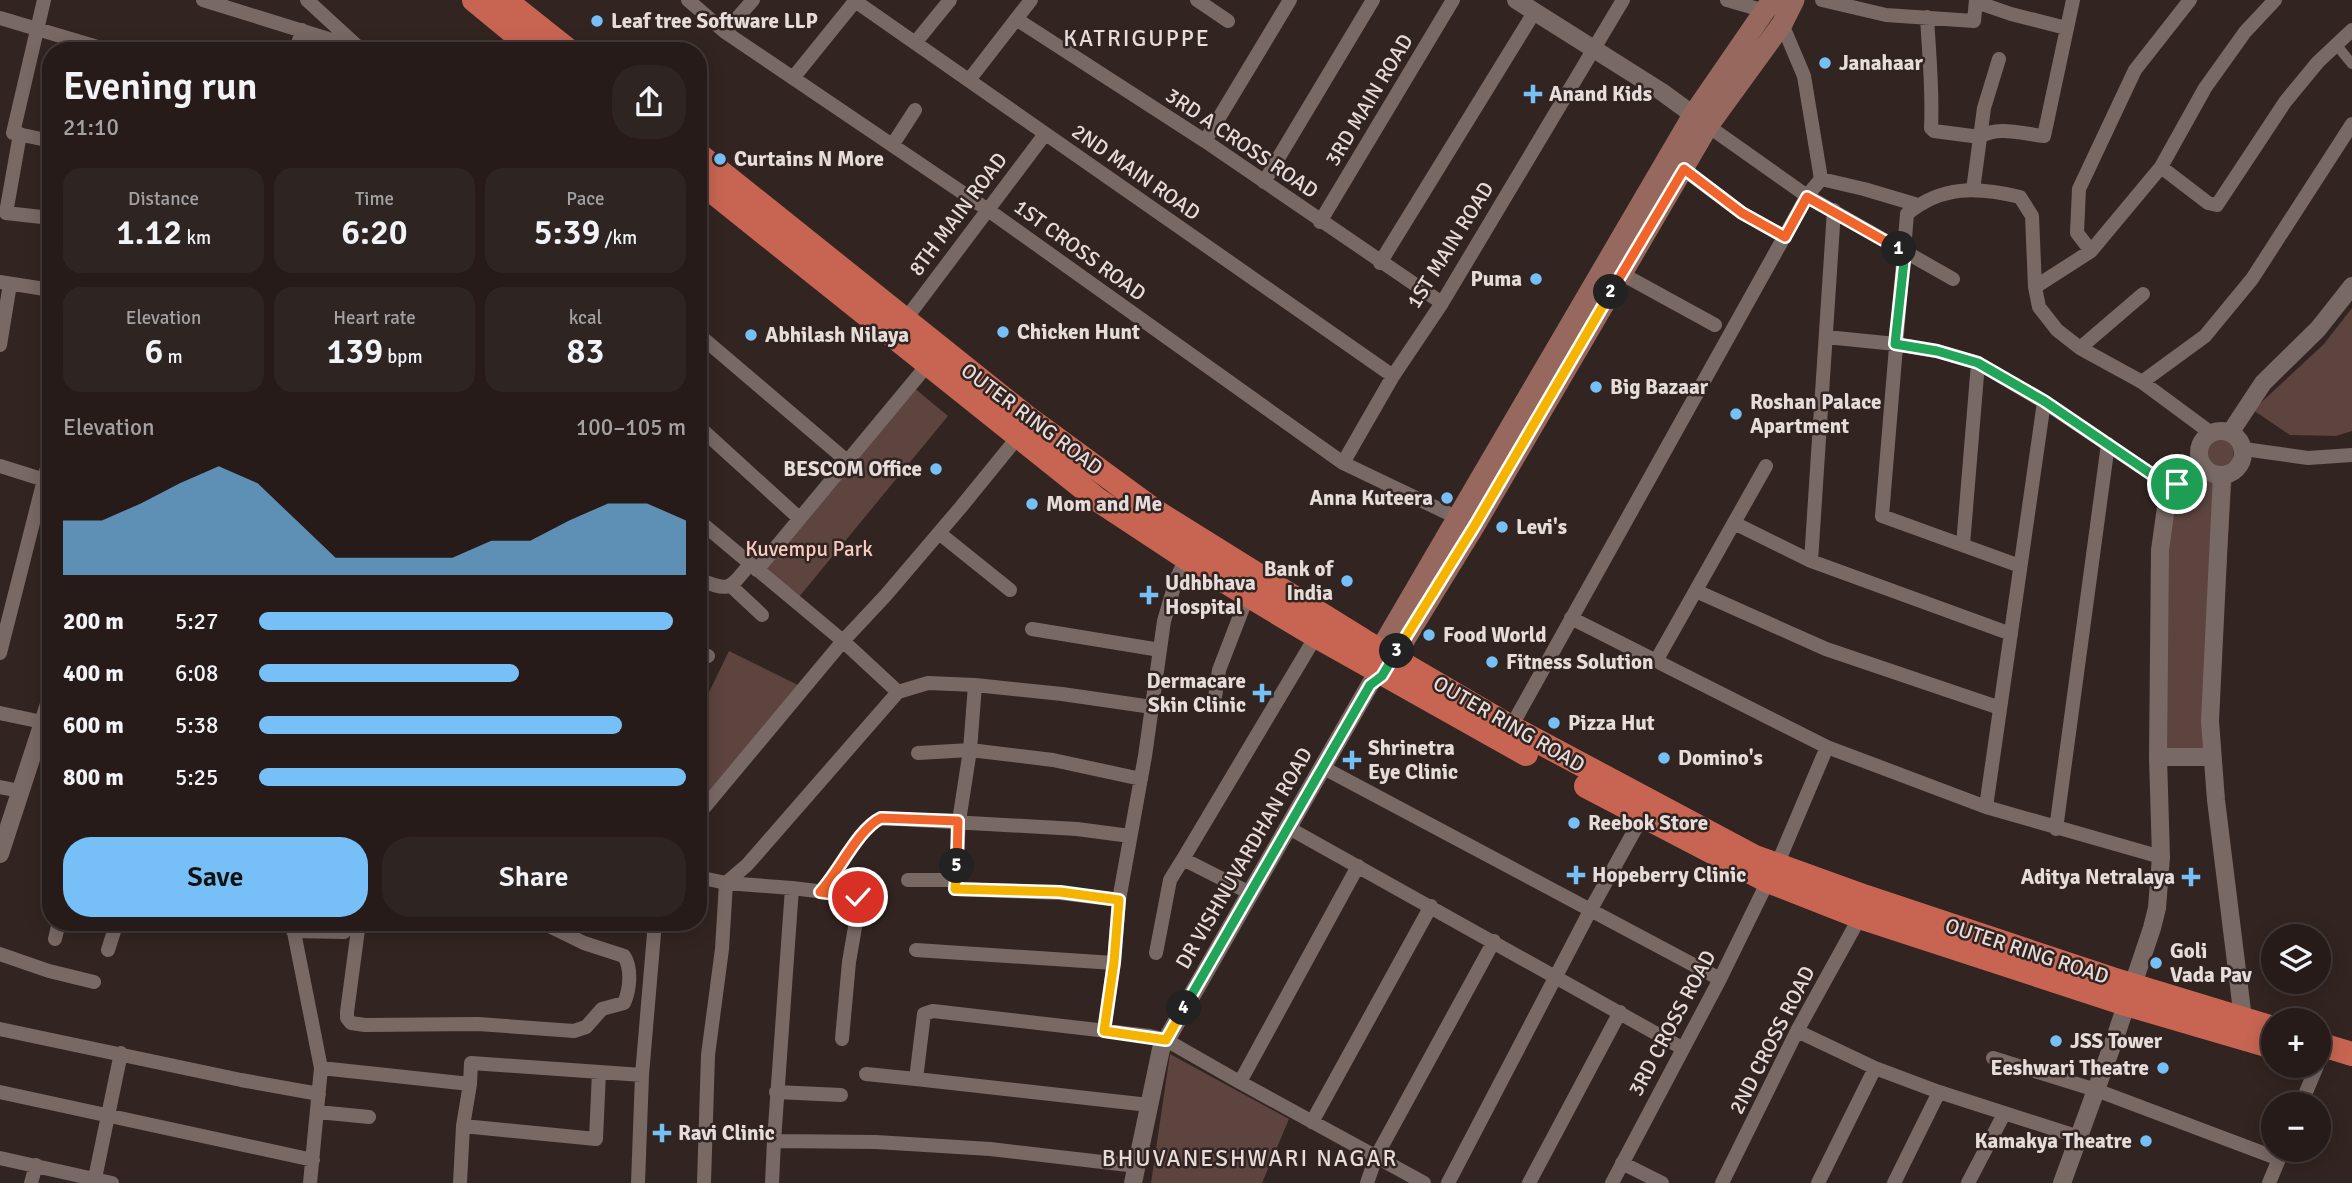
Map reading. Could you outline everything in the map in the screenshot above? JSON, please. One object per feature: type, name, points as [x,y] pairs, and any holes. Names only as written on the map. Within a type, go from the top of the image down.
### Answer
[{"type":"highway","points":[[474,0],[540,42]]},
{"type":"highway","points":[[505,0],[544,42]]},
{"type":"highway","name":"OUTER RING ROAD","points":[[707,161],[1028,418],[1155,511],[1380,666],[1410,691],[1642,817],[1772,873],[1860,917],[2129,995],[2261,1024]]},
{"type":"highway","name":"OUTER RING ROAD","points":[[707,188],[1094,497],[1186,558],[1316,636],[1511,727],[1755,857],[1772,873],[1866,897],[2261,1043]]},
{"type":"highway","points":[[2331,1048],[2352,1054]]},
{"type":"highway","points":[[2331,1067],[2352,1072]]},
{"type":"main road","points":[[1380,666],[1458,518],[1701,121],[1773,11],[1794,0]]},
{"type":"main road","points":[[1380,666],[1475,525],[1684,169],[1701,121]]},
{"type":"street","points":[[42,139],[13,133],[44,0]]},
{"type":"street","points":[[203,0],[339,42]]},
{"type":"street","points":[[307,0],[355,42]]},
{"type":"street","name":"1ST CROSS ROAD","points":[[688,0],[725,32],[988,210],[1343,463],[1458,518]]},
{"type":"street","points":[[725,32],[753,0]]},
{"type":"street","points":[[915,43],[950,0]]},
{"type":"street","points":[[968,80],[1031,0]]},
{"type":"street","points":[[1197,0],[1228,21]]},
{"type":"street","points":[[1205,141],[1290,0]]},
{"type":"street","points":[[1264,182],[1373,0]]},
{"type":"street","name":"3RD MAIN ROAD","points":[[1320,222],[1453,0]]},
{"type":"street","points":[[1516,0],[1662,92],[1807,197],[1953,279]]},
{"type":"street","name":"1ST MAIN ROAD","points":[[1343,463],[1623,0]]},
{"type":"street","points":[[1511,727],[1807,197],[1821,179],[1804,76],[1773,11],[1727,0]]},
{"type":"street","points":[[1822,0],[1886,15],[1974,21],[1976,1],[2011,14],[2066,28]]},
{"type":"street","points":[[1927,17],[1933,99],[1931,128],[1934,131],[1980,137],[1986,132],[1999,131],[2044,136],[2073,0]]},
{"type":"street","points":[[2091,251],[2077,233],[2079,189],[2135,70],[2190,0]]},
{"type":"street","points":[[2035,287],[2091,251],[2161,167],[2205,88],[2245,32],[2275,0]]},
{"type":"street","points":[[793,78],[856,1]]},
{"type":"street","name":"2ND MAIN ROAD","points":[[856,1],[1394,376]]},
{"type":"street","points":[[1380,263],[1535,11]]},
{"type":"street","points":[[0,18],[80,42]]},
{"type":"street","name":"3RD A CROSS ROAD","points":[[1016,19],[1205,141],[1442,303]]},
{"type":"street","points":[[299,42],[302,30]]},
{"type":"street","points":[[2161,167],[2208,203],[2217,205],[2285,102],[2318,62],[2352,30]]},
{"type":"street","points":[[2339,48],[2352,64]]},
{"type":"street","points":[[1973,190],[1986,100],[1999,59]]},
{"type":"street","points":[[892,144],[915,110]]},
{"type":"street","points":[[2141,382],[2205,336],[2252,279],[2352,124]]},
{"type":"street","points":[[20,134],[6,213],[42,218]]},
{"type":"street","name":"8TH MAIN ROAD","points":[[905,320],[1045,134]]},
{"type":"street","points":[[1684,169],[1742,213],[1785,237]]},
{"type":"street","points":[[1821,179],[1917,205]]},
{"type":"street","points":[[2020,566],[1882,516],[1907,214],[1917,205],[1934,196],[1973,190],[1989,190],[2020,197],[2032,216],[2035,287],[2039,307],[2057,330],[2080,348],[2141,382],[2211,433]]},
{"type":"street","points":[[1811,561],[1834,210]]},
{"type":"street","points":[[1622,274],[1715,325]]},
{"type":"street","points":[[0,345],[5,283],[42,289]]},
{"type":"street","points":[[2230,433],[2263,383],[2318,329],[2352,286]]},
{"type":"street","points":[[2080,348],[2143,294]]},
{"type":"street","points":[[1826,337],[1937,351],[1978,363],[2044,401],[2169,486],[2177,484],[2202,465]]},
{"type":"street","points":[[707,342],[847,461]]},
{"type":"street","points":[[707,583],[719,588],[731,586],[753,568],[929,363]]},
{"type":"street","points":[[1963,545],[1978,363]]},
{"type":"street","points":[[1986,807],[2044,401]]},
{"type":"street","points":[[2224,431],[2236,437],[2244,449],[2241,464],[2236,470],[2222,475],[2207,471],[2202,465],[2199,450],[2211,433],[2224,431]]},
{"type":"street","points":[[707,434],[799,517]]},
{"type":"street","points":[[707,804],[843,640],[886,596],[1018,437]]},
{"type":"street","points":[[2056,829],[2108,444]]},
{"type":"street","points":[[2244,449],[2308,458],[2352,455]]},
{"type":"street","points":[[1656,661],[1766,466]]},
{"type":"street","points":[[0,467],[42,478]]},
{"type":"street","points":[[2222,475],[2210,721],[2243,1018]]},
{"type":"street","points":[[2062,1183],[2157,908],[2161,857],[2158,757],[2160,550],[2169,486]]},
{"type":"street","points":[[0,653],[42,502]]},
{"type":"street","points":[[1734,523],[1811,561],[2011,634]]},
{"type":"street","points":[[707,528],[843,640],[898,692]]},
{"type":"street","points":[[939,533],[1010,590]]},
{"type":"street","points":[[1104,1031],[1119,900],[1141,779],[1160,650],[1167,611],[1186,558]]},
{"type":"street","points":[[731,586],[762,615]]},
{"type":"street","points":[[1696,591],[1826,649],[2000,708]]},
{"type":"street","points":[[1214,704],[1219,670],[1248,595]]},
{"type":"street","points":[[1571,618],[1828,747],[1986,807],[2161,857]]},
{"type":"street","points":[[1032,629],[1160,650]]},
{"type":"street","points":[[1156,953],[1170,880],[1316,636]]},
{"type":"street","name":"DR VISHNUVARDHAN ROAD","points":[[1135,1175],[1161,1049],[1380,666]]},
{"type":"street","points":[[704,1183],[708,1055],[722,949],[726,884],[747,865],[898,692],[928,683],[975,685],[1152,707]]},
{"type":"street","points":[[975,685],[970,750],[958,821],[955,889],[1060,892],[1119,900]]},
{"type":"street","points":[[0,713],[42,722],[0,854]]},
{"type":"street","name":"3RD CROSS ROAD","points":[[1612,1183],[1720,979],[1772,873],[1828,747]]},
{"type":"street","points":[[918,753],[970,750],[1053,760],[1141,779]]},
{"type":"street","points":[[2158,757],[2212,757]]},
{"type":"street","points":[[1322,767],[1720,979]]},
{"type":"street","points":[[0,787],[20,792]]},
{"type":"street","points":[[1448,1183],[1642,817]]},
{"type":"street","points":[[820,892],[876,820],[896,818],[958,821],[1077,829],[1130,836]]},
{"type":"street","points":[[1287,827],[1682,1048]]},
{"type":"street","points":[[1183,859],[1250,892]]},
{"type":"street","points":[[1240,1082],[1358,866]]},
{"type":"street","points":[[707,879],[726,884],[792,888],[858,897],[842,1039]]},
{"type":"street","points":[[908,880],[956,880]]},
{"type":"street","points":[[772,1183],[776,1092],[792,888]]},
{"type":"street","points":[[1312,1122],[1431,906]]},
{"type":"street","name":"2ND CROSS ROAD","points":[[1722,1183],[1797,1031],[1860,917]]},
{"type":"street","points":[[55,939],[57,931]]},
{"type":"street","points":[[108,950],[114,931]]},
{"type":"street","points":[[294,931],[321,1068],[310,1183]]},
{"type":"street","points":[[336,931],[344,932]]},
{"type":"street","points":[[358,931],[346,1012],[351,1023],[478,1024],[580,1030],[602,1010],[624,1003],[629,987],[628,965],[624,956],[584,943],[559,931]]},
{"type":"street","points":[[638,1183],[642,1075],[654,931]]},
{"type":"street","points":[[1367,1183],[1376,1157],[1494,941]]},
{"type":"street","points":[[916,950],[1114,962]]},
{"type":"street","points":[[0,954],[49,971],[94,982]]},
{"type":"street","points":[[629,987],[648,989]]},
{"type":"street","points":[[916,1079],[924,1014],[933,1011],[1166,1040],[1424,1183]]},
{"type":"street","points":[[1529,1183],[1620,1012]]},
{"type":"street","points":[[0,1028],[319,1094]]},
{"type":"street","points":[[1797,1031],[1875,1068],[2004,1114],[2079,1137]]},
{"type":"street","points":[[95,1181],[121,1053]]},
{"type":"street","points":[[1993,1059],[2096,1090],[2261,1147]]},
{"type":"street","points":[[460,1183],[463,1126],[471,1063],[642,1075]]},
{"type":"street","points":[[321,1068],[470,1084]]},
{"type":"street","points":[[1818,1183],[1875,1068]]},
{"type":"street","points":[[463,1126],[596,1139],[599,1072]]},
{"type":"street","points":[[866,1074],[1149,1105]]},
{"type":"street","points":[[0,1092],[313,1160]]},
{"type":"street","points":[[776,1092],[841,1096]]},
{"type":"street","points":[[1894,1183],[1939,1092]]},
{"type":"street","points":[[318,1112],[369,1117]]},
{"type":"street","points":[[1968,1183],[2004,1114]]},
{"type":"street","points":[[774,1141],[876,1142],[990,1149],[1135,1175]]},
{"type":"street","points":[[0,1158],[112,1183]]},
{"type":"street","points":[[2270,1183],[2278,1162]]},
{"type":"street","points":[[1622,1163],[1662,1183]]},
{"type":"street","points":[[31,1183],[36,1165]]},
{"type":"green space","points":[[2352,308],[2352,431],[2336,436],[2290,435],[2253,410],[2324,344]]},
{"type":"green space","name":"Kuvempu Park","points":[[913,387],[948,416],[799,597],[763,568]]},
{"type":"green space","points":[[2210,432],[2234,444],[2214,755],[2157,755],[2170,490]]},
{"type":"green space","points":[[729,651],[800,686],[707,796],[707,696]]},
{"type":"green space","points":[[1170,1054],[1289,1119],[1262,1183],[1151,1183]]},
{"type":"place","name":"Leaf tree Software LLP","points":[[597,21]]},
{"type":"place","name":"Janahaar","points":[[1825,63]]},
{"type":"place","name":"Anand Kids","points":[[1533,94]]},
{"type":"place","name":"Curtains N More","points":[[720,159]]},
{"type":"place","name":"Puma","points":[[1536,279]]},
{"type":"place","name":"Chicken Hunt","points":[[1003,332]]},
{"type":"place","name":"Abhilash Nilaya","points":[[751,335]]},
{"type":"place","name":"Big Bazaar","points":[[1596,387]]},
{"type":"place","name":"Roshan Palace Apartment","points":[[1736,414]]},
{"type":"place","name":"BESCOM Office","points":[[936,469]]},
{"type":"place","name":"Anna Kuteera","points":[[1447,498]]},
{"type":"place","name":"Mom and Me","points":[[1032,504]]},
{"type":"place","name":"Levi's","points":[[1502,527]]},
{"type":"place","name":"Bank of India","points":[[1347,581]]},
{"type":"place","name":"Udhbhava Hospital","points":[[1149,595]]},
{"type":"place","name":"Food World","points":[[1429,635]]},
{"type":"place","name":"Fitness Solution","points":[[1492,662]]},
{"type":"place","name":"Dermacare Skin Clinic","points":[[1262,693]]},
{"type":"place","name":"Pizza Hut","points":[[1554,723]]},
{"type":"place","name":"Domino's","points":[[1664,758]]},
{"type":"place","name":"Shrinetra Eye Clinic","points":[[1352,760]]},
{"type":"place","name":"Reebok Store","points":[[1574,823]]},
{"type":"place","name":"Hopeberry Clinic","points":[[1576,875]]},
{"type":"place","name":"Aditya Netralaya","points":[[2191,877]]},
{"type":"place","name":"Goli Vada Pav","points":[[2156,963]]},
{"type":"place","name":"JSS Tower","points":[[2056,1041]]},
{"type":"place","name":"Eeshwari Theatre","points":[[2163,1068]]},
{"type":"place","name":"Ravi Clinic","points":[[662,1133]]},
{"type":"place","name":"Kamakya Theatre","points":[[2146,1141]]},
{"type":"district","name":"KATRIGUPPE","points":[[1137,38]]},
{"type":"district","name":"BHUVANESHWARI NAGAR","points":[[1250,1158]]},
{"type":"route","points":[[858,897],[820,892],[876,820],[896,818],[958,821],[955,889],[1060,892],[1119,900],[1104,1031],[1166,1040],[1372,681],[1384,674],[1475,525],[1684,169],[1742,213],[1785,237],[1807,197],[1905,252],[1895,344],[1937,351],[1978,363],[2044,401],[2169,486],[2177,484]]}]
